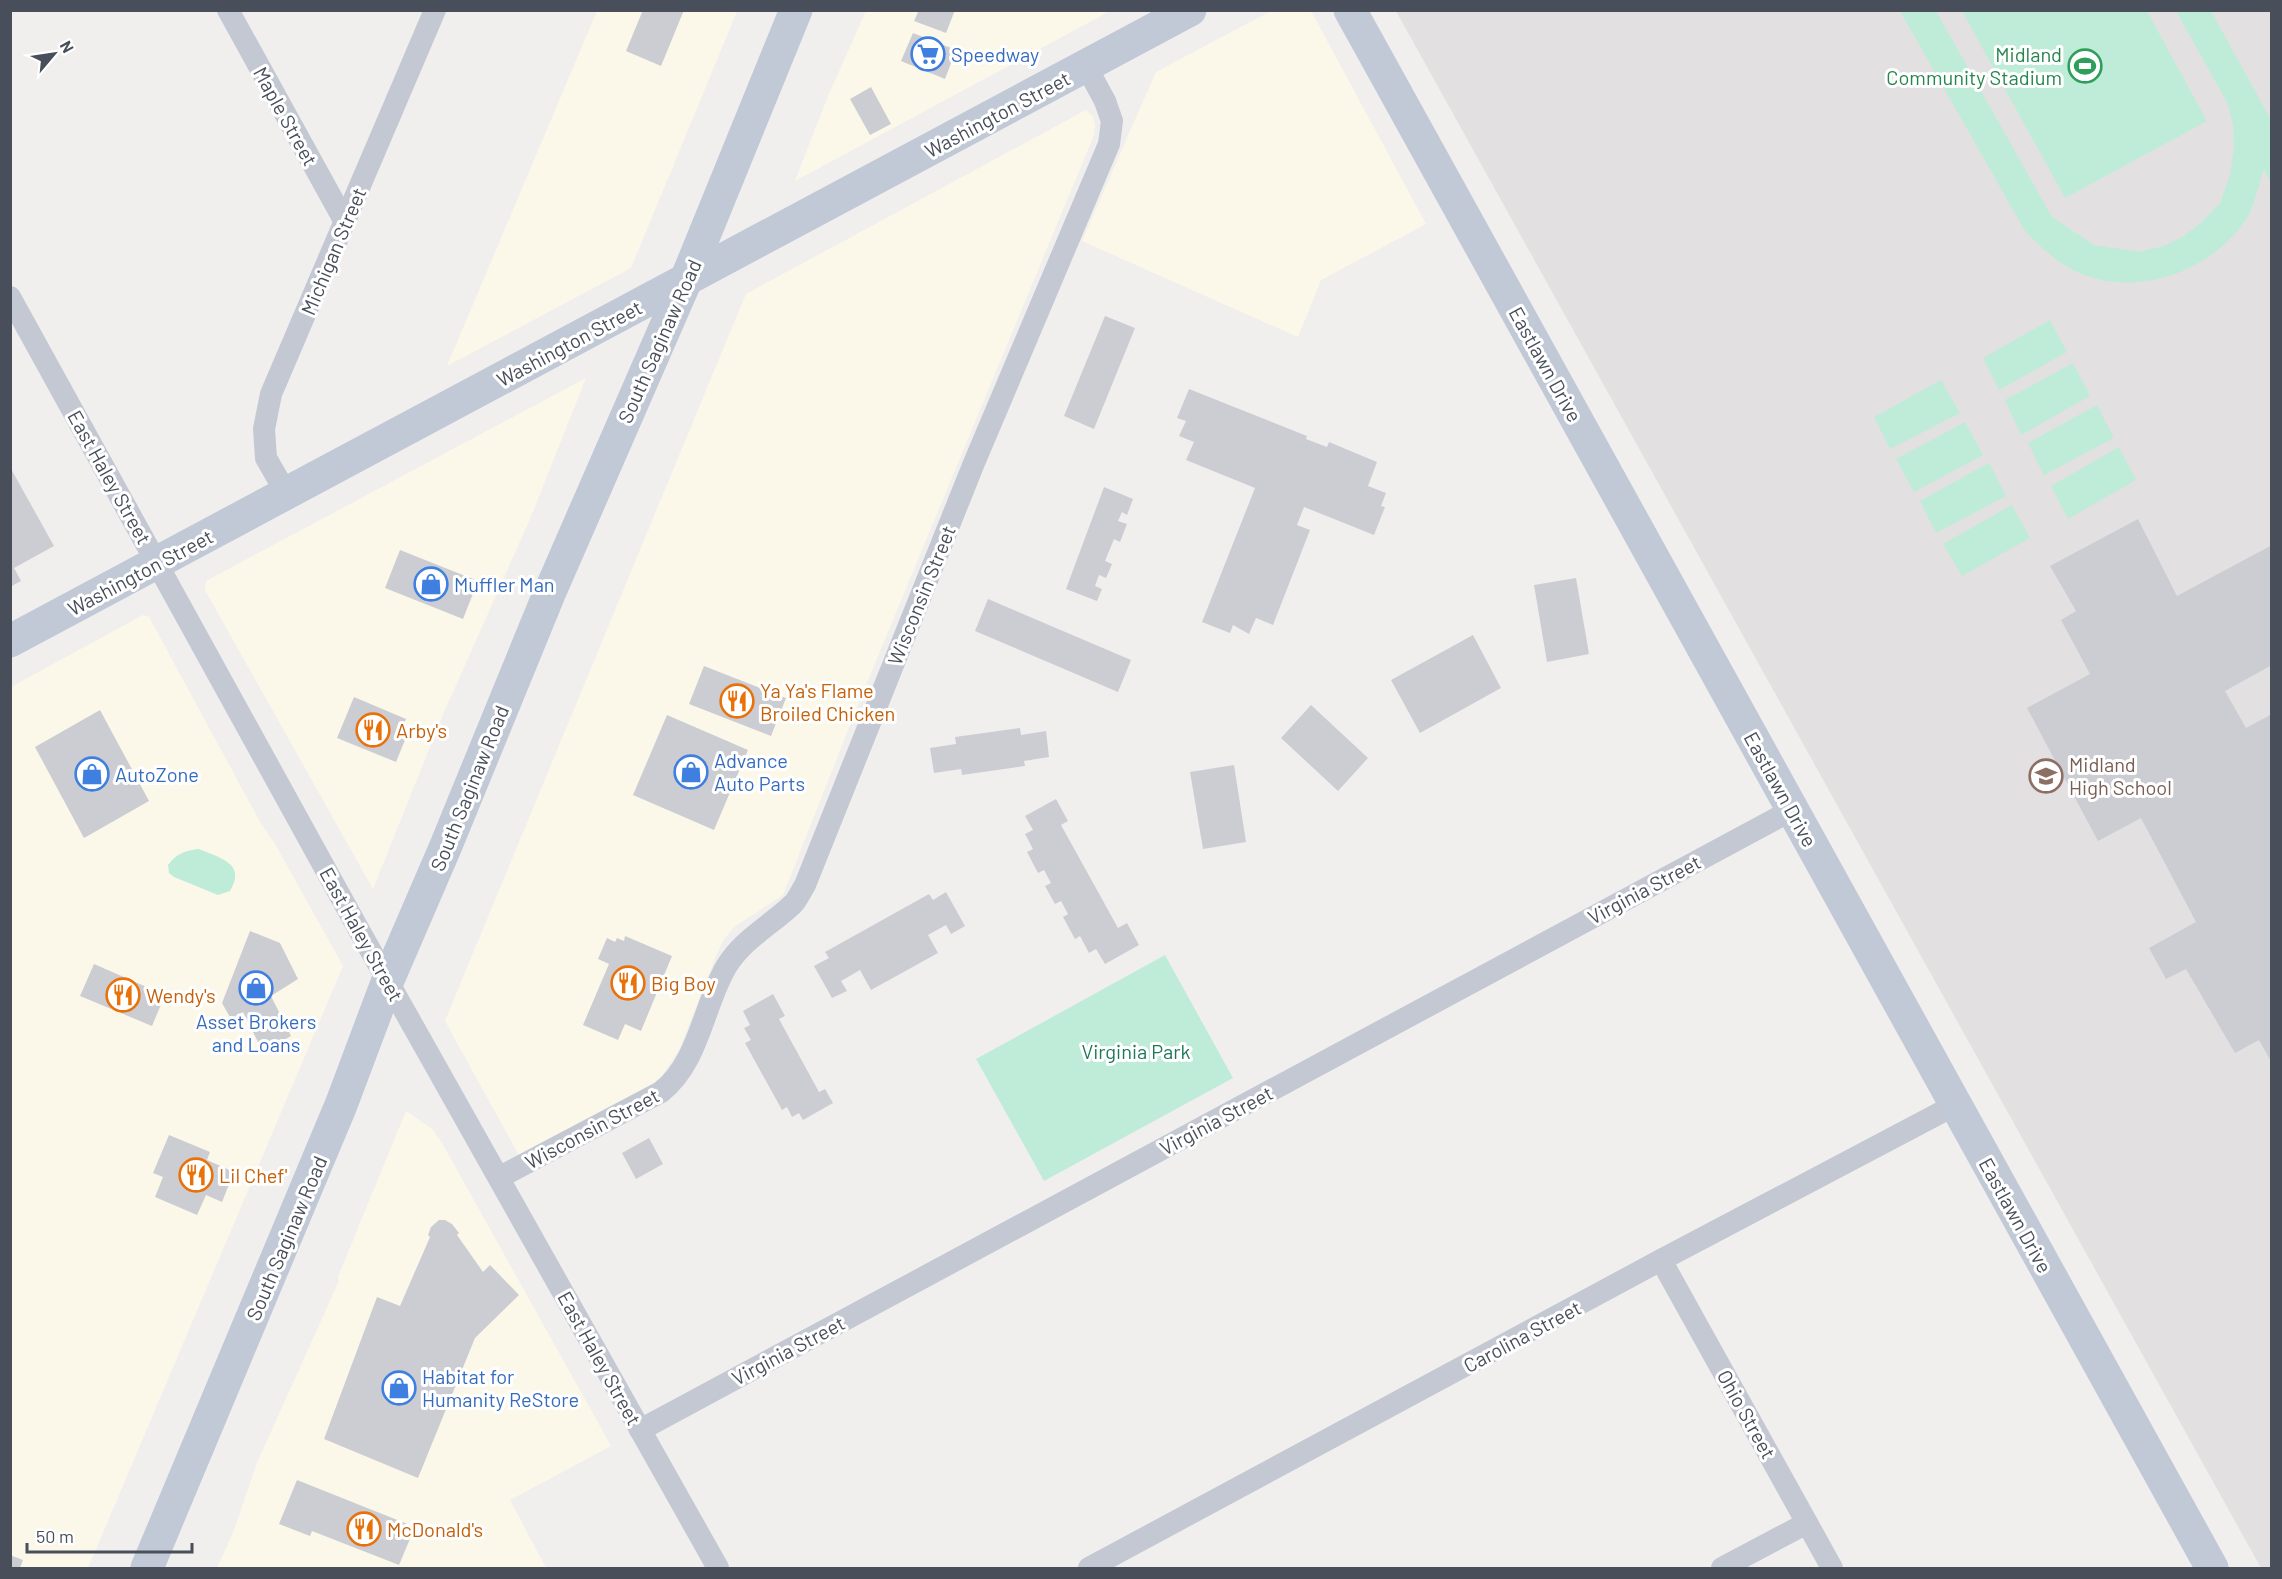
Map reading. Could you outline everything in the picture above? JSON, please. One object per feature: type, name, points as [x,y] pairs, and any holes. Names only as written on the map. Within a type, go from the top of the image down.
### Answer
[{"type":"street","name":"Maple Street","points":[[228,10],[345,222]]},
{"type":"street","name":"Michigan Street","points":[[286,493],[266,458],[264,429],[271,394],[435,10]]},
{"type":"street","name":"South Saginaw Road","points":[[147,1569],[337,1115],[388,980],[558,573],[686,280],[796,10]]},
{"type":"street","name":"Washington Street","points":[[10,641],[1190,10]]},
{"type":"street","name":"Eastlawn Drive","points":[[1350,10],[2212,1569]]},
{"type":"street","name":"Wisconsin Street","points":[[500,1177],[661,1092],[671,1084],[689,1056],[726,967],[748,939],[794,903],[805,885],[974,463],[1109,144],[1112,121],[1105,101],[1086,66]]},
{"type":"street","name":"East Haley Street","points":[[10,297],[388,980],[718,1569]]},
{"type":"street","name":"Virginia Street","points":[[640,1430],[1792,810]]},
{"type":"street","name":"Carolina Street","points":[[1089,1569],[1661,1260],[1955,1105]]},
{"type":"street","name":"Ohio Street","points":[[1661,1260],[1832,1569]]},
{"type":"street","points":[[1722,1569],[1807,1523]]},
{"type":"shaded area","points":[[1273,10],[1311,11],[1426,224],[1321,280],[1298,337],[1082,241],[1156,72]]},
{"type":"shaded area","points":[[597,11],[737,11],[631,268],[447,366]]},
{"type":"shaded area","points":[[866,11],[1110,11],[795,181],[829,94]]},
{"type":"shaded area","name":"Midland High School","points":[[1396,11],[2271,11],[2271,1568],[2261,1568]]},
{"type":"shaded area","points":[[1086,110],[1093,117],[1094,135],[863,692],[783,895],[734,927],[724,939],[679,1050],[662,1076],[651,1085],[520,1157],[445,1021],[746,294]]},
{"type":"shaded area","points":[[586,378],[530,519],[444,712],[373,889],[205,590],[206,581]]},
{"type":"shaded area","points":[[143,615],[149,617],[260,822],[275,844],[343,966],[88,1568],[11,1568],[11,687]]},
{"type":"shaded area","points":[[406,1111],[432,1129],[442,1143],[611,1446],[510,1500],[546,1568],[217,1568],[234,1530],[257,1463],[339,1281],[338,1277]]},
{"type":"green space","points":[[1900,11],[1936,11],[2052,217],[2094,245],[2140,252],[2164,246],[2184,236],[2202,222],[2220,203],[2230,175],[2234,149],[2233,125],[2228,104],[2176,11],[2211,11],[2271,120],[2271,183],[2264,169],[2254,202],[2245,221],[2212,255],[2191,267],[2169,276],[2145,281],[2121,282],[2098,279],[2075,271],[2054,258],[2025,231]]},
{"type":"green space","name":"Midland Community Stadium","points":[[1962,11],[2147,11],[2207,121],[2065,198]]},
{"type":"green space","points":[[2050,320],[2067,352],[1999,390],[1983,358]]},
{"type":"green space","points":[[2073,363],[2090,396],[2021,435],[2005,400]]},
{"type":"green space","points":[[1941,380],[1960,413],[1890,449],[1874,417]]},
{"type":"green space","points":[[2097,405],[2114,438],[2044,475],[2028,443]]},
{"type":"green space","points":[[1965,422],[1983,455],[1914,492],[1896,459]]},
{"type":"green space","points":[[2119,447],[2136,480],[2068,519],[2051,486]]},
{"type":"green space","points":[[1989,463],[2006,496],[1936,533],[1920,501]]},
{"type":"green space","points":[[2012,505],[2030,538],[1962,576],[1943,544]]},
{"type":"green space","points":[[199,849],[228,862],[235,871],[235,879],[230,891],[218,895],[169,873],[168,865],[174,858]]},
{"type":"green space","name":"Virginia Park","points":[[1165,955],[1233,1078],[1044,1181],[976,1059]]},
{"type":"building","points":[[643,10],[684,10],[661,66],[626,51]]},
{"type":"building","points":[[919,10],[955,10],[946,33],[914,21]]},
{"type":"building","points":[[913,33],[956,50],[945,79],[901,61]]},
{"type":"building","points":[[871,87],[891,124],[870,135],[850,99]]},
{"type":"building","points":[[1105,316],[1135,328],[1094,429],[1064,416]]},
{"type":"building","points":[[1189,389],[1307,436],[1306,439],[1327,447],[1329,442],[1377,462],[1368,486],[1386,493],[1381,506],[1385,507],[1374,535],[1304,507],[1297,525],[1310,530],[1273,625],[1256,618],[1249,634],[1233,625],[1230,633],[1202,622],[1255,488],[1186,460],[1194,442],[1179,436],[1186,421],[1177,418]]},
{"type":"building","points":[[10,467],[54,546],[14,568],[21,581],[10,587]]},
{"type":"building","points":[[1104,487],[1133,499],[1127,515],[1122,512],[1118,521],[1127,524],[1120,542],[1114,539],[1105,561],[1112,564],[1106,578],[1099,575],[1095,586],[1102,589],[1097,601],[1066,589]]},
{"type":"building","points":[[2138,519],[2177,596],[2272,545],[2272,665],[2225,691],[2246,728],[2272,714],[2272,1063],[2259,1040],[2235,1053],[2186,969],[2166,979],[2149,948],[2196,922],[2141,818],[2098,841],[2027,708],[2090,674],[2061,620],[2076,611],[2050,566]]},
{"type":"building","name":"Muffler Man","points":[[400,550],[478,581],[463,619],[385,588]]},
{"type":"building","points":[[1576,578],[1589,654],[1547,662],[1534,585]]},
{"type":"building","points":[[988,599],[1131,660],[1118,692],[975,631]]},
{"type":"building","points":[[1473,635],[1501,688],[1420,733],[1391,680]]},
{"type":"building","name":"Ya Ya's Flame Broiled Chicken","points":[[704,666],[786,698],[771,736],[689,704]]},
{"type":"building","points":[[354,697],[406,719],[399,737],[405,740],[396,762],[337,738]]},
{"type":"building","points":[[1311,705],[1368,758],[1338,791],[1281,738]]},
{"type":"building","name":"AutoZone","points":[[100,710],[149,801],[84,838],[35,747]]},
{"type":"building","points":[[667,715],[748,750],[714,830],[633,795]]},
{"type":"building","points":[[1020,728],[1021,735],[1046,731],[1049,757],[1024,761],[1025,766],[962,775],[961,769],[934,773],[930,748],[956,744],[955,737]]},
{"type":"building","points":[[1234,765],[1246,842],[1203,849],[1190,772]]},
{"type":"building","points":[[1056,799],[1068,821],[1061,825],[1118,928],[1127,923],[1139,945],[1105,964],[1096,949],[1089,953],[1080,936],[1075,939],[1063,917],[1068,914],[1061,901],[1055,904],[1045,886],[1051,883],[1044,870],[1038,873],[1027,852],[1033,849],[1025,834],[1033,830],[1025,816]]},
{"type":"building","points":[[946,892],[965,926],[951,934],[946,925],[928,935],[938,953],[871,990],[860,970],[841,981],[847,991],[832,998],[814,966],[829,958],[825,952],[929,894],[933,900]]},
{"type":"building","name":"Asset Brokers and Loans","points":[[250,931],[280,943],[298,979],[271,996],[291,1036],[263,1052],[243,1012],[231,1019],[222,1003]]},
{"type":"building","points":[[625,936],[672,956],[641,1031],[625,1024],[618,1040],[583,1025],[609,964],[598,959],[607,938],[615,942],[617,938],[624,941]]},
{"type":"building","name":"Wendy's","points":[[94,964],[165,995],[152,1026],[80,996]]},
{"type":"building","points":[[773,994],[785,1016],[779,1019],[819,1092],[825,1089],[833,1103],[803,1120],[799,1113],[792,1117],[787,1107],[782,1110],[745,1043],[751,1040],[744,1028],[750,1025],[743,1011]]},
{"type":"building","name":"Lil Chef'","points":[[169,1135],[210,1152],[207,1160],[234,1172],[222,1202],[206,1195],[197,1215],[155,1197],[163,1177],[153,1173]]},
{"type":"building","points":[[649,1138],[663,1164],[636,1179],[622,1153]]},
{"type":"building","name":"Habitat for Humanity ReStore","points":[[439,1220],[452,1224],[483,1272],[490,1265],[519,1295],[475,1338],[418,1478],[324,1439],[377,1297],[400,1306],[430,1237],[428,1235],[431,1227]]},
{"type":"building","points":[[297,1480],[415,1527],[399,1565],[312,1531],[310,1536],[279,1524]]},
{"type":"building","points":[[10,1555],[23,1560],[20,1568],[10,1568]]},
{"type":"place","name":"Speedway","points":[[928,54]]},
{"type":"place","name":"Midland Community Stadium","points":[[2085,66]]},
{"type":"place","name":"Muffler Man","points":[[431,584]]},
{"type":"place","name":"Ya Ya's Flame Broiled Chicken","points":[[737,701]]},
{"type":"place","name":"Arby's","points":[[373,730]]},
{"type":"place","name":"Advance Auto Parts","points":[[691,772]]},
{"type":"place","name":"AutoZone","points":[[92,774]]},
{"type":"place","name":"Midland High School","points":[[2046,776]]},
{"type":"place","name":"Big Boy","points":[[628,983]]},
{"type":"place","name":"Asset Brokers and Loans","points":[[256,988]]},
{"type":"place","name":"Wendy's","points":[[123,995]]},
{"type":"place","name":"Lil Chef'","points":[[196,1175]]},
{"type":"place","name":"Habitat for Humanity ReStore","points":[[399,1388]]},
{"type":"place","name":"McDonald's","points":[[364,1529]]}]
